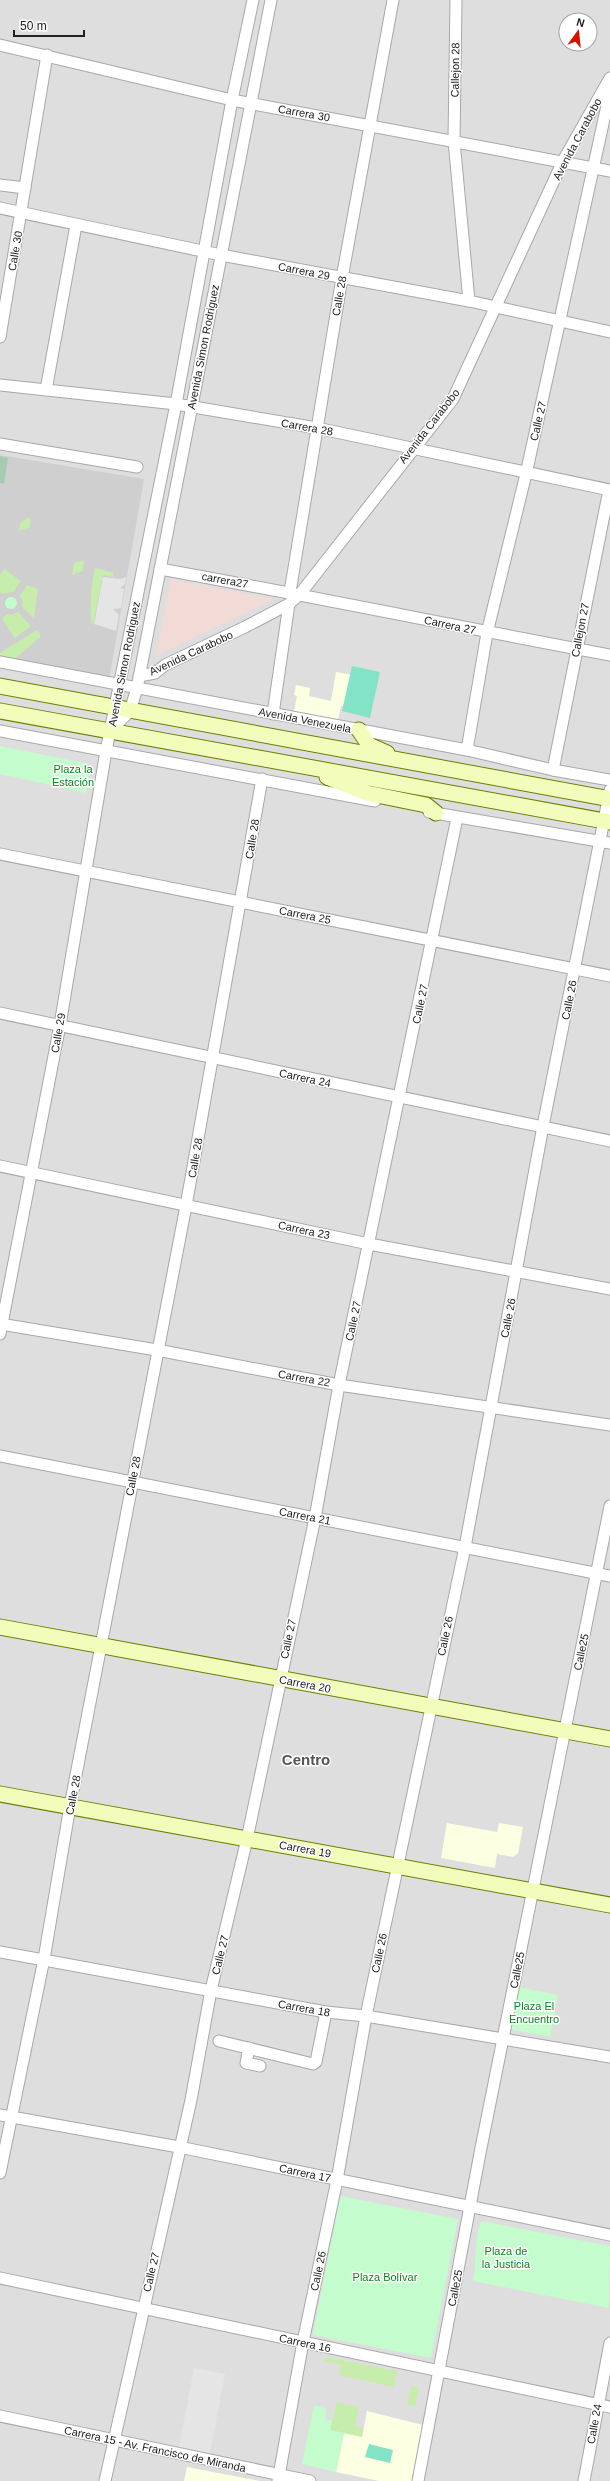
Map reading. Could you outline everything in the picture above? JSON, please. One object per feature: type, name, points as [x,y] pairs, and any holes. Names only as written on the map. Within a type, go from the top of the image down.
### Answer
[{"type":"street","name":"Avenida Simon Rodriguez","points":[[110,731],[176,404],[232,100],[253,0]]},
{"type":"street","name":"Avenida Simon Rodriguez","points":[[110,731],[130,711],[139,676],[271,0]]},
{"type":"street","name":"Calle 28","points":[[295,593],[317,428],[342,278],[393,0]]},
{"type":"street","name":"Callejon 28","points":[[456,0],[454,141],[469,301]]},
{"type":"street","name":"Carrera 30","points":[[0,46],[47,55],[232,100],[610,171]]},
{"type":"street","name":"Calle 30","points":[[0,337],[47,55]]},
{"type":"street","name":"Avenida Carabobo","points":[[139,676],[155,673],[165,665],[245,627],[288,604],[295,593],[458,392],[494,307],[563,161],[610,78]]},
{"type":"street","name":"Calle 27","points":[[467,750],[487,633],[526,474],[610,92]]},
{"type":"street","points":[[0,185],[25,188]]},
{"type":"street","name":"Carrera 29","points":[[0,208],[76,225],[205,250],[221,255],[469,301],[610,332]]},
{"type":"street","points":[[46,390],[76,225]]},
{"type":"street","name":"Carrera 28","points":[[0,385],[176,404],[317,428],[413,447],[526,474],[609,490]]},
{"type":"street","points":[[0,444],[137,467]]},
{"type":"street","name":"Callejon 27","points":[[554,770],[576,649],[609,490]]},
{"type":"street","name":"carrera27","points":[[160,569],[295,593]]},
{"type":"street","name":"Carrera 27","points":[[295,593],[487,633],[610,655]]},
{"type":"street","points":[[274,714],[288,604]]},
{"type":"street","name":"Avenida Venezuela","points":[[0,662],[467,750],[554,770],[610,780]]},
{"type":"street","points":[[155,673],[156,692]]},
{"type":"street","name":"Avenida Venezuela","points":[[0,686],[475,774],[609,796]]},
{"type":"street","points":[[0,711],[607,822]]},
{"type":"street","points":[[359,730],[368,745],[392,755],[455,767],[475,774]]},
{"type":"street","points":[[0,731],[262,779],[456,818],[606,842]]},
{"type":"street","name":"Calle 29","points":[[1,1328],[60,1025],[110,731]]},
{"type":"street","points":[[308,768],[367,793],[426,805],[436,813]]},
{"type":"street","name":"Calle 28","points":[[0,2173],[5,2116],[44,1959],[70,1806],[102,1647],[157,1350],[186,1206],[242,903],[262,779]]},
{"type":"street","name":"Calle 26","points":[[279,2478],[303,2342],[337,2180],[366,2016],[399,1866],[430,1707],[465,1547],[518,1270],[543,1126],[575,969],[606,842],[609,796]]},
{"type":"street","name":"Calle 27","points":[[105,2481],[142,2308],[191,2100],[211,1990],[247,1839],[279,1679],[315,1518],[339,1385],[433,941],[456,818]]},
{"type":"street","name":"Carrera 25","points":[[0,854],[610,976]]},
{"type":"street","name":"Carrera 24","points":[[0,1013],[213,1059],[610,1141]]},
{"type":"street","name":"Carrera 23","points":[[0,1166],[369,1244],[518,1270],[610,1289]]},
{"type":"street","name":"Carrera 22","points":[[1,1328],[157,1350],[339,1385],[610,1425]]},
{"type":"street","name":"Carrera 21","points":[[0,1456],[610,1576]]},
{"type":"street","name":"Calle25","points":[[418,2481],[532,1892],[610,1506]]},
{"type":"street","name":"Carrera 20","points":[[0,1627],[102,1647],[610,1739]]},
{"type":"street","name":"Carrera 19","points":[[0,1794],[610,1905]]},
{"type":"street","name":"Carrera 18","points":[[0,1952],[44,1959],[149,1981],[211,1990],[326,2012],[366,2016],[610,2057]]},
{"type":"street","points":[[219,2041],[313,2064],[316,2062],[326,2012]]},
{"type":"street","points":[[249,2048],[241,2062],[260,2066]]},
{"type":"street","name":"Carrera 17","points":[[5,2116],[180,2147],[610,2235]]},
{"type":"street","name":"Carrera 16","points":[[0,2278],[610,2407]]},
{"type":"street","name":"Calle 24","points":[[584,2481],[597,2404],[610,2343]]},
{"type":"street","name":"Carrera 15 - Av. Francisco de Miranda","points":[[0,2416],[279,2478],[310,2481]]},
{"type":"shaded area","points":[[0,0],[610,0],[610,2481],[0,2481]]},
{"type":"shaded area","points":[[0,455],[144,479],[109,680],[0,660]]},
{"type":"shaded area","points":[[0,456],[8,458],[4,484],[0,483]]},
{"type":"shaded area","points":[[103,577],[120,579],[126,577],[125,584],[120,588],[124,589],[121,608],[113,609],[119,615],[116,631],[94,624]]},
{"type":"shaded area","points":[[171,579],[274,599],[156,656]]},
{"type":"shaded area","points":[[336,672],[352,675],[346,707],[341,706],[338,720],[327,718],[316,720],[317,716],[294,711],[297,696],[294,695],[296,685],[310,688],[309,696],[331,701]]},
{"type":"shaded area","points":[[447,1823],[497,1832],[499,1823],[523,1827],[518,1853],[513,1857],[497,1854],[495,1868],[441,1858]]},
{"type":"shaded area","points":[[194,2368],[225,2374],[210,2453],[179,2447]]},
{"type":"shaded area","points":[[367,2411],[423,2425],[412,2481],[379,2481],[336,2472],[344,2433],[362,2437]]},
{"type":"shaded area","points":[[187,2467],[260,2481],[184,2481]]},
{"type":"green space","points":[[27,518],[31,518],[30,527],[19,531],[20,524]]},
{"type":"green space","points":[[84,560],[83,571],[72,575],[74,563]]},
{"type":"green space","points":[[95,568],[114,573],[113,577],[103,575],[93,624],[91,623],[91,602]]},
{"type":"green space","points":[[4,569],[21,581],[13,592],[3,594],[0,592],[0,575]]},
{"type":"green space","points":[[27,585],[38,589],[34,618],[22,607],[23,602],[20,596]]},
{"type":"green space","points":[[11,597],[15,599],[17,603],[15,607],[11,609],[7,607],[5,603],[7,599]]},
{"type":"green space","points":[[18,612],[31,626],[15,638],[2,619],[7,614],[12,615]]},
{"type":"green space","points":[[37,630],[40,633],[40,637],[15,659],[0,656],[0,653]]},
{"type":"green space","points":[[352,666],[380,672],[370,718],[342,711]]},
{"type":"green space","name":"Plaza la Estación","points":[[0,746],[84,763],[89,769],[86,793],[0,774]]},
{"type":"green space","name":"Plaza El Encuentro","points":[[518,1987],[558,1995],[550,2037],[509,2029]]},
{"type":"green space","name":"Plaza Bolívar","points":[[340,2196],[458,2219],[431,2358],[313,2335]]},
{"type":"green space","name":"Plaza de la Justicia","points":[[481,2221],[610,2246],[609,2308],[473,2281],[477,2236]]},
{"type":"green space","points":[[325,2357],[397,2371],[394,2387],[339,2375],[341,2365],[323,2361]]},
{"type":"green space","points":[[411,2386],[419,2388],[415,2407],[407,2405]]},
{"type":"green space","points":[[337,2402],[359,2408],[355,2426],[363,2428],[362,2437],[330,2430]]},
{"type":"green space","points":[[314,2405],[327,2409],[325,2419],[332,2421],[330,2430],[344,2433],[336,2472],[302,2464]]},
{"type":"green space","points":[[369,2444],[393,2450],[390,2463],[365,2457]]},
{"type":"district","name":"Centro","points":[[306,1759]]}]
